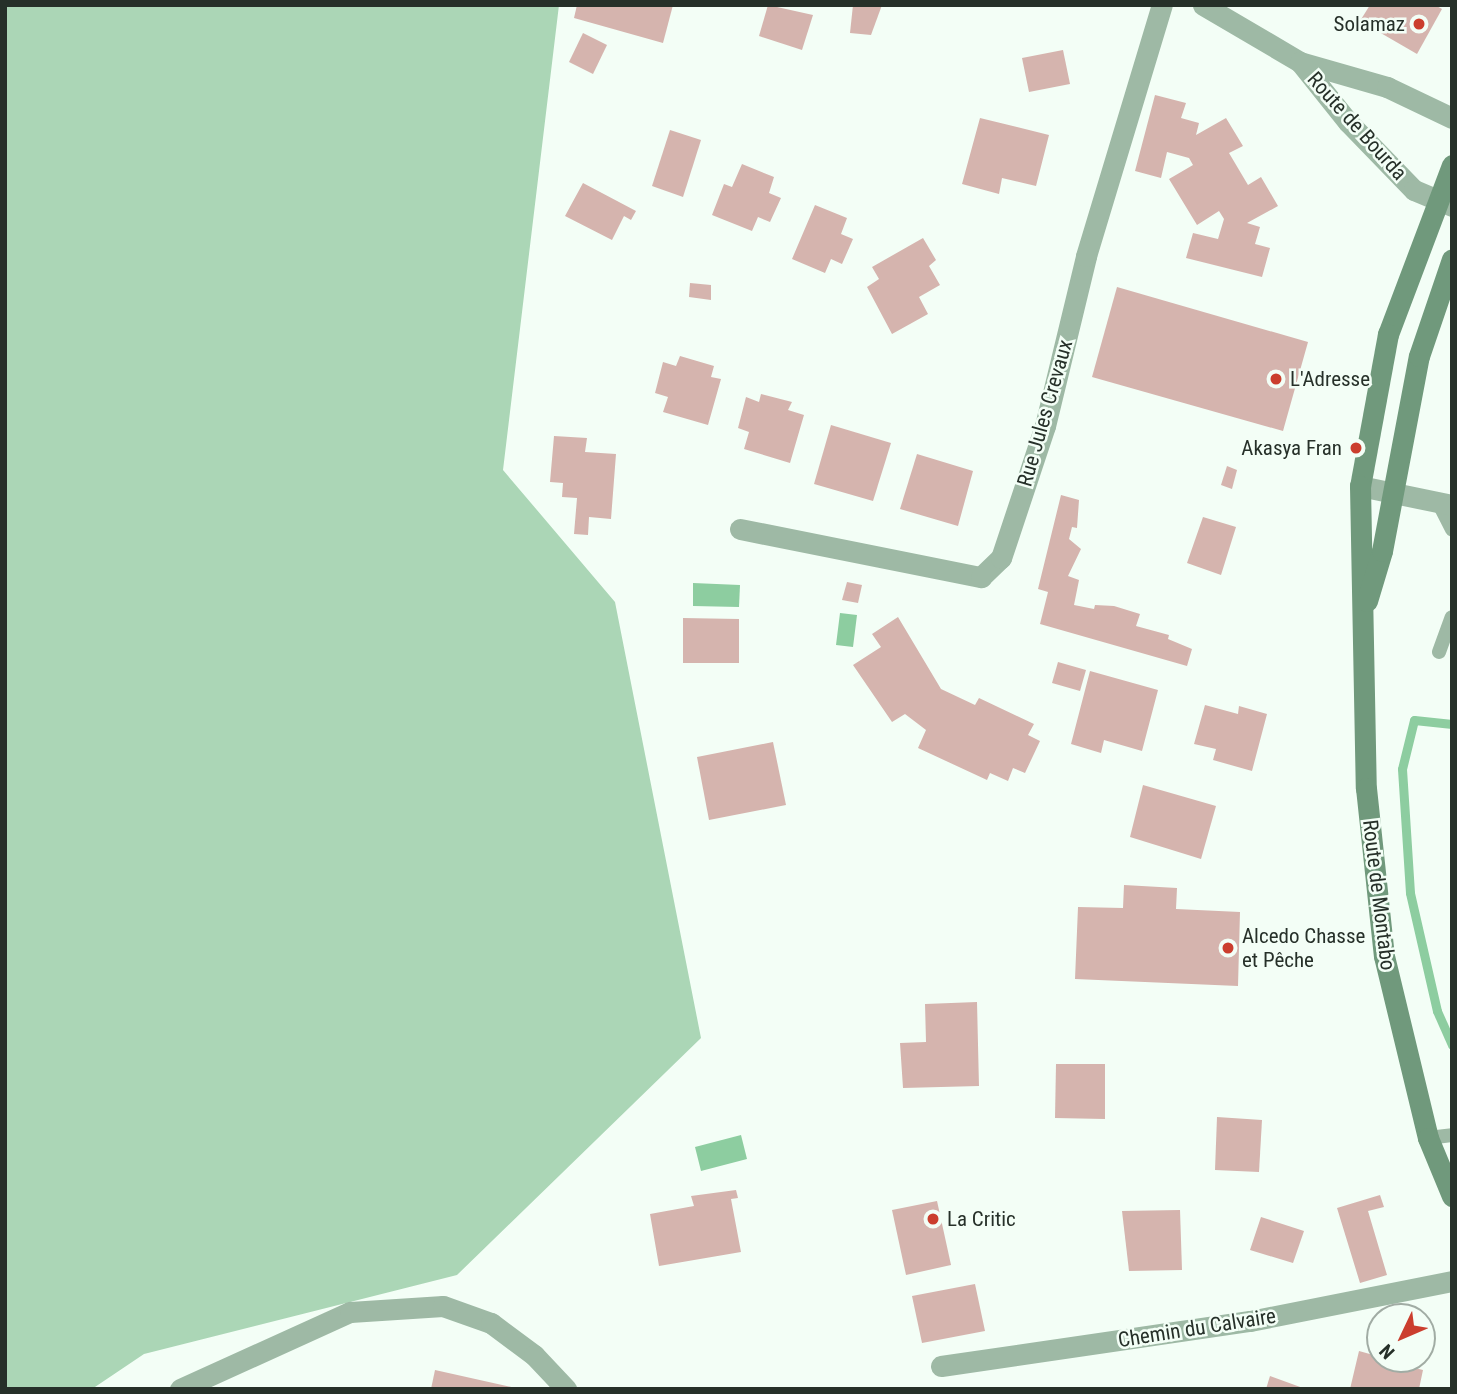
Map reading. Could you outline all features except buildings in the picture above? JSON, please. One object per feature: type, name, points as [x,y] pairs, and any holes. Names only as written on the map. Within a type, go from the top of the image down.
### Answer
[{"type":"main road","name":"Route de Montabo","points":[[1452,165],[1444,204],[1388,334],[1360,486],[1360,627],[1366,788],[1384,956],[1429,1138],[1452,1196]]},
{"type":"main road","name":"Route de Montabo","points":[[1360,627],[1382,551],[1391,491],[1419,356],[1452,259]]},
{"type":"street","name":"Rue Jules Crevaux","points":[[740,529],[981,577],[1001,558],[1045,426],[1086,256],[1161,5]]},
{"type":"street","name":"Route de Bourda","points":[[1202,5],[1300,62],[1387,87],[1452,118]]},
{"type":"street","name":"Route de Bourda","points":[[1300,62],[1366,141],[1414,190],[1444,204]]},
{"type":"street","points":[[1360,486],[1445,504]]},
{"type":"street","name":"Chemin du Calvaire","points":[[941,1366],[1250,1321],[1452,1280]]},
{"type":"street","points":[[180,1389],[350,1312],[443,1306],[491,1323],[534,1355],[566,1389]]},
{"type":"lane","points":[[1445,504],[1452,530]]},
{"type":"lane","points":[[1440,652],[1452,617]]},
{"type":"lane","points":[[1429,1138],[1452,1135]]},
{"type":"shaded area","points":[[5,5],[559,5],[503,470],[615,602],[701,1038],[457,1275],[144,1354],[92,1389],[5,1389]]},
{"type":"shaded area","points":[[693,583],[740,585],[739,607],[693,606]]},
{"type":"shaded area","points":[[840,613],[857,615],[853,647],[836,645]]},
{"type":"shaded area","points":[[741,1135],[747,1159],[701,1171],[695,1147]]},
{"type":"waterway","points":[[1452,724],[1414,720],[1402,769],[1410,893],[1437,1011],[1452,1045]]},
{"type":"place","name":"Solamaz","points":[[1419,24]]},
{"type":"place","name":"L'Adresse","points":[[1276,379]]},
{"type":"place","name":"Akasya Fran","points":[[1356,448]]},
{"type":"place","name":"Alcedo Chasse et Pêche","points":[[1228,948]]},
{"type":"place","name":"La Critic","points":[[933,1219]]}]
